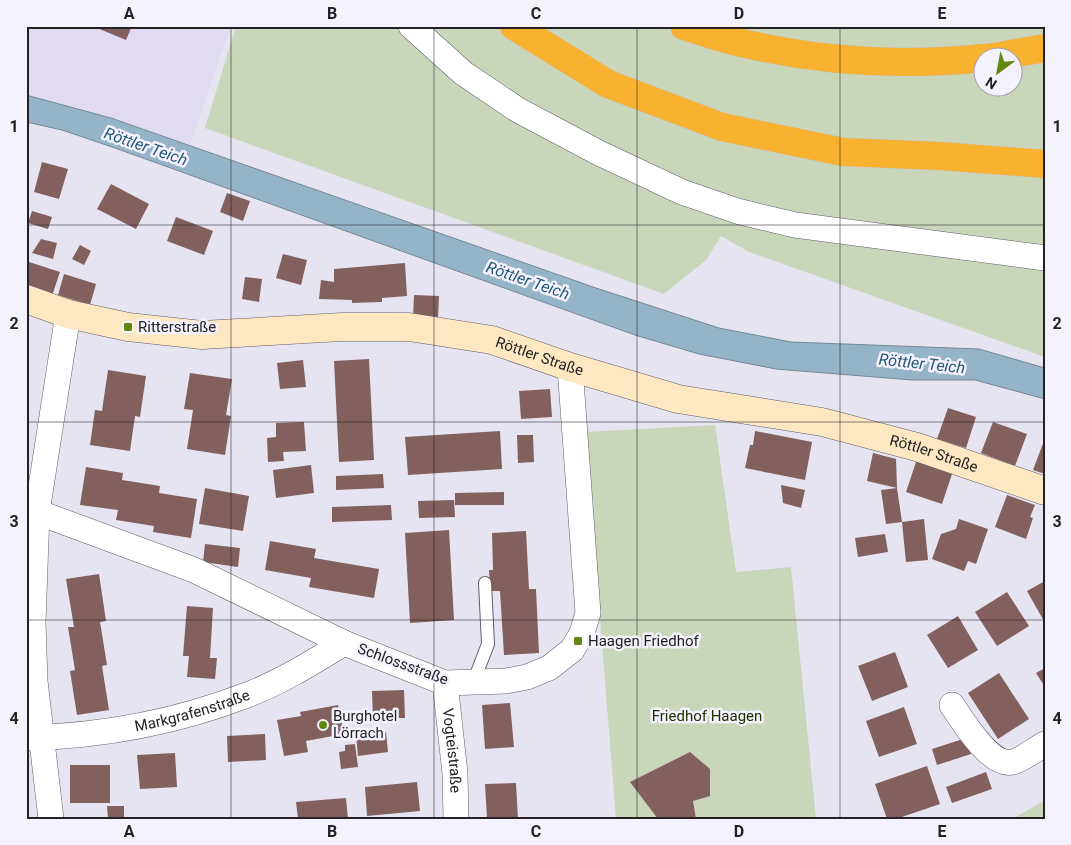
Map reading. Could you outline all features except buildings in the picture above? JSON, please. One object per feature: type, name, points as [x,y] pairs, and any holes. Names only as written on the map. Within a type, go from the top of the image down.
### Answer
[{"type":"highway","points":[[514,26],[608,84],[722,127],[843,152],[940,156],[1045,164]]},
{"type":"highway","points":[[684,26],[749,45],[814,57],[880,62],[944,62],[974,59]]},
{"type":"highway","points":[[1024,52],[1045,48]]},
{"type":"street","points":[[410,26],[462,73],[518,110],[599,153],[682,192],[737,211],[795,225],[1045,258]]},
{"type":"street","name":"Röttler Straße","points":[[26,299],[68,314],[128,327],[202,335],[342,327],[410,327],[492,340],[678,399],[822,422],[917,447],[1045,491]]},
{"type":"street","points":[[51,819],[34,738],[35,681],[32,511],[68,314]]},
{"type":"street","name":"Schlossstraße","points":[[32,511],[194,570],[344,643],[445,682],[506,681],[527,677],[550,668],[572,650],[585,625],[588,613],[570,366]]},
{"type":"street","name":"Markgrafenstraße","points":[[34,738],[131,727],[191,714],[248,695],[307,666],[344,643]]},
{"type":"street","name":"Vogteistraße","points":[[445,682],[456,772],[456,819]]},
{"type":"street","points":[[952,705],[979,744],[1003,761],[1012,762],[1045,744]]},
{"type":"lane","points":[[473,683],[488,644],[485,584]]},
{"type":"shaded area","points":[[26,26],[231,26],[190,145],[111,118],[26,96]]},
{"type":"green space","points":[[236,26],[1045,26],[1045,357],[749,252],[721,236],[706,260],[664,294],[205,128]]},
{"type":"green space","name":"Friedhof Haagen","points":[[715,425],[736,572],[791,567],[816,819],[616,819],[585,432]]},
{"type":"green space","points":[[1045,800],[1045,819],[1012,819]]},
{"type":"water","name":"Röttler Teich","points":[[26,95],[111,118],[596,288],[719,328],[791,342],[979,349],[1045,368],[1045,399],[975,380],[912,380],[776,369],[699,354],[635,335],[115,148],[62,130],[26,122]]},
{"type":"place","name":"Ritterstraße","points":[[128,327]]},
{"type":"place","name":"Haagen Friedhof","points":[[578,641]]},
{"type":"place","name":"Burghotel Lörrach","points":[[323,725]]}]
